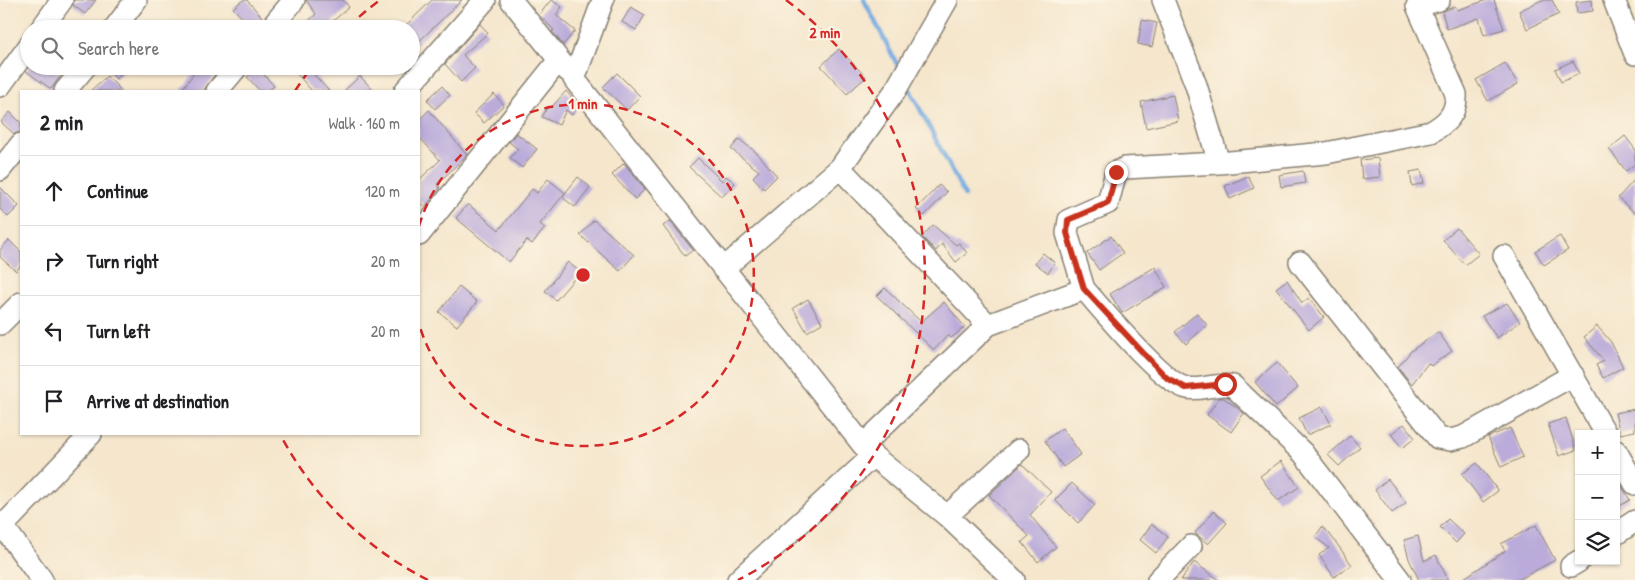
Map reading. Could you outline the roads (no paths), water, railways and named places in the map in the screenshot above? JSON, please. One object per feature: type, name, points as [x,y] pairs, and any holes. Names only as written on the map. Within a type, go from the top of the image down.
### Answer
[{"type":"street","points":[[48,20],[62,0]]},
{"type":"street","points":[[121,20],[136,0]]},
{"type":"street","points":[[277,20],[294,0]]},
{"type":"street","points":[[420,74],[485,0]]},
{"type":"street","points":[[511,0],[868,450],[947,516],[1014,580]]},
{"type":"street","points":[[574,79],[603,0]]},
{"type":"street","points":[[723,269],[840,168],[895,91],[948,0]]},
{"type":"street","points":[[1164,0],[1196,85],[1219,163]]},
{"type":"street","points":[[1400,580],[1303,454],[1233,386],[1225,384],[1186,388],[1167,378],[1084,289],[1067,233],[1068,220],[1108,203],[1116,172],[1125,168],[1219,163],[1326,153],[1431,132],[1444,125],[1456,106],[1456,94],[1415,3],[1439,0]]},
{"type":"street","points":[[1614,0],[1635,54]]},
{"type":"street","points":[[0,86],[20,58]]},
{"type":"street","points":[[420,234],[560,60]]},
{"type":"street","points":[[66,90],[78,75]]},
{"type":"street","points":[[218,90],[230,75]]},
{"type":"street","points":[[406,90],[419,75]]},
{"type":"street","points":[[0,170],[20,145]]},
{"type":"street","points":[[840,168],[988,325]]},
{"type":"street","points":[[1504,256],[1604,430]]},
{"type":"street","points":[[1300,262],[1438,438],[1450,440],[1463,437],[1573,375]]},
{"type":"street","points":[[738,580],[868,450],[988,325],[1084,289]]},
{"type":"street","points":[[0,324],[20,305]]},
{"type":"street","points":[[42,580],[1,524],[91,435]]},
{"type":"street","points":[[947,516],[1019,450]]},
{"type":"street","points":[[1620,458],[1635,484]]},
{"type":"street","points":[[1620,531],[1635,521]]},
{"type":"street","points":[[1158,580],[1191,546]]},
{"type":"waterway","points":[[864,0],[899,68]]},
{"type":"waterway","points":[[907,84],[965,196]]}]
